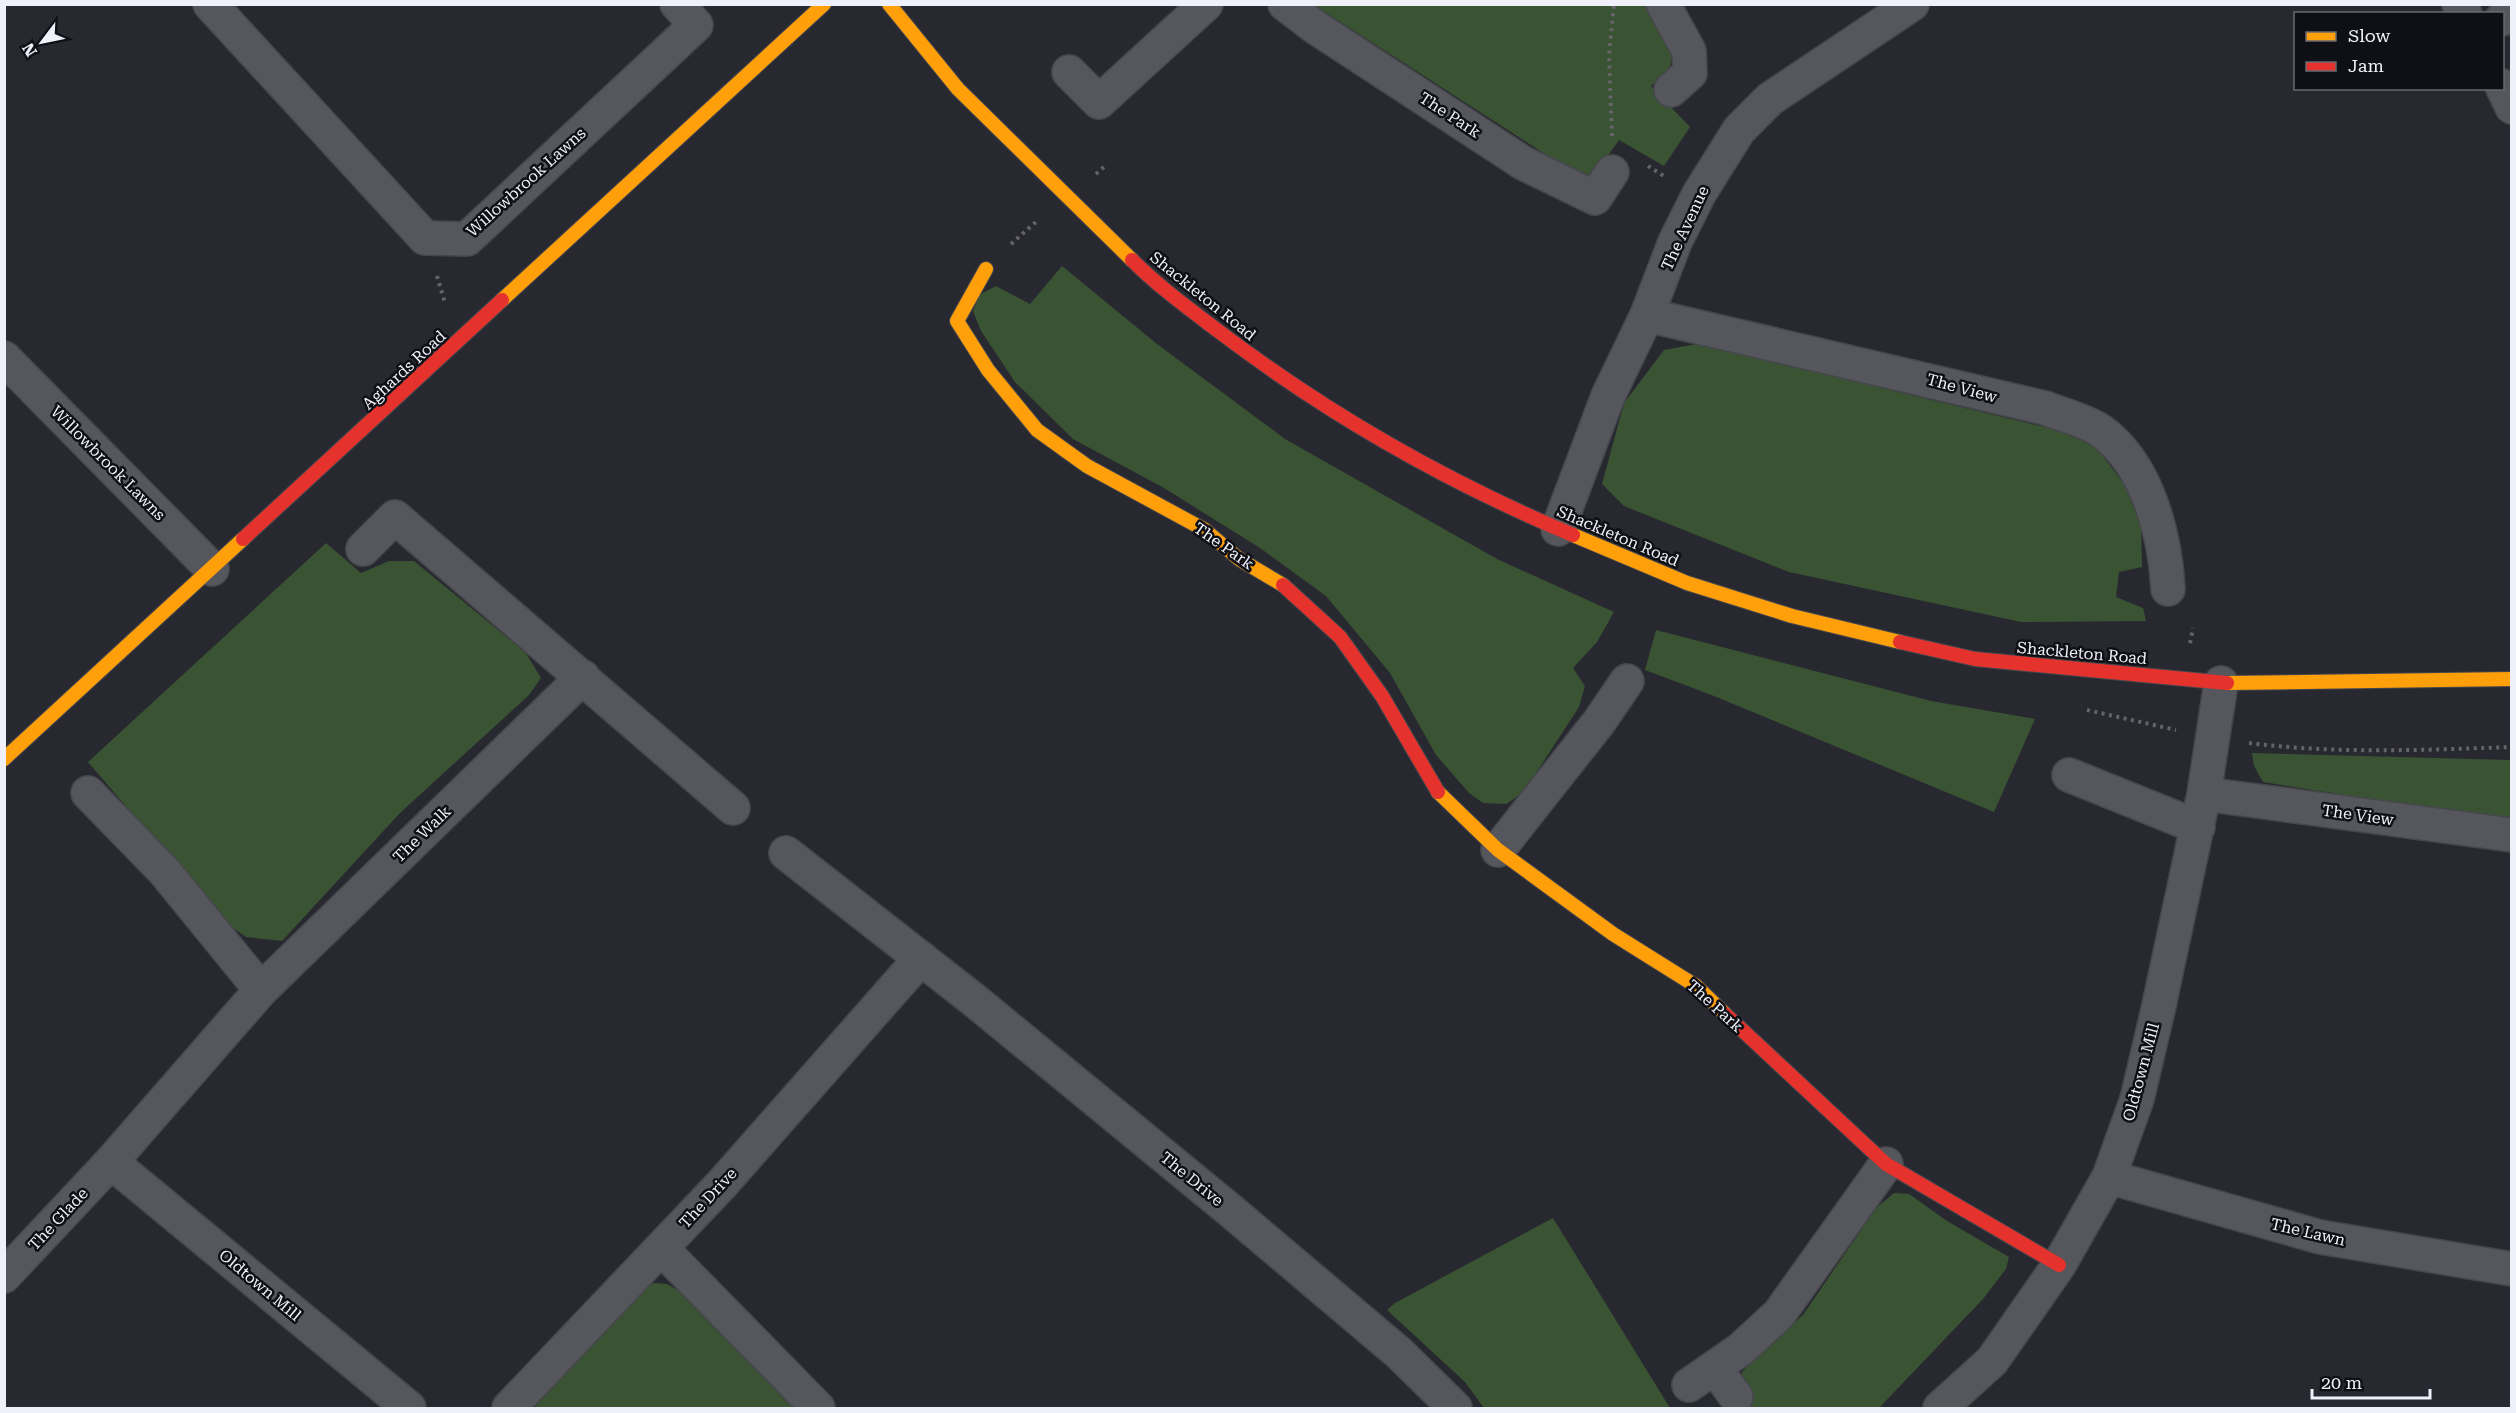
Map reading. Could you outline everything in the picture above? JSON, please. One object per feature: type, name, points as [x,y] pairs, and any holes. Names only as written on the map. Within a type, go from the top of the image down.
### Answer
[{"type":"street","points":[[210,4],[425,238]]},
{"type":"street","name":"Willowbrook Lawns","points":[[425,238],[467,239],[696,25],[677,4]]},
{"type":"street","name":"Aghards Road","points":[[4,759],[471,332],[824,4]]},
{"type":"street","name":"Shackleton Road","points":[[889,4],[958,89],[1121,249],[1187,307],[1310,396],[1416,460],[1468,488],[1558,529],[1687,583],[1853,632],[1975,659],[2221,682],[2511,679]]},
{"type":"street","points":[[1069,72],[1099,102],[1206,4]]},
{"type":"street","name":"The Park","points":[[1285,4],[1315,27],[1523,163],[1595,198],[1621,159]]},
{"type":"street","points":[[1663,4],[1689,51],[1690,73],[1671,90]]},
{"type":"street","name":"The Avenue","points":[[1558,529],[1608,396],[1647,315],[1675,242],[1699,194],[1739,130],[1779,93],[1912,4]]},
{"type":"street","points":[[2504,90],[2511,107]]},
{"type":"street","name":"The Park","points":[[986,269],[957,321],[988,370],[1037,430],[1087,466],[1205,530],[1239,559],[1281,583],[1340,637],[1382,696],[1436,790],[1498,850],[1613,934],[1696,986],[1770,1058],[1886,1164],[2059,1265]]},
{"type":"street","name":"The View","points":[[1647,315],[2045,408],[2098,429],[2119,446],[2147,490],[2163,550],[2168,589]]},
{"type":"street","name":"Willowbrook Lawns","points":[[4,357],[212,569]]},
{"type":"street","points":[[363,549],[395,517],[733,808]]},
{"type":"street","name":"The Walk","points":[[111,1162],[261,990],[583,677]]},
{"type":"street","points":[[1498,850],[1599,722],[1627,681]]},
{"type":"street","name":"Oldtown Mill","points":[[1940,1408],[1992,1361],[2059,1265],[2109,1177],[2137,1099],[2198,827],[2221,682]]},
{"type":"street","points":[[2068,775],[2198,827]]},
{"type":"street","points":[[88,793],[164,871],[261,990]]},
{"type":"street","name":"The View","points":[[2204,794],[2511,835]]},
{"type":"street","name":"The Drive","points":[[786,852],[921,958],[1348,1309],[1399,1353],[1455,1408]]},
{"type":"street","name":"The Drive","points":[[510,1408],[722,1184],[921,958]]},
{"type":"street","name":"Oldtown Mill","points":[[111,1162],[409,1408]]},
{"type":"street","name":"The Glade","points":[[4,1276],[111,1162]]},
{"type":"street","points":[[1736,1397],[1702,1376],[1741,1348],[1779,1314],[1886,1164]]},
{"type":"street","name":"The Lawn","points":[[2109,1177],[2320,1237],[2511,1269]]},
{"type":"street","points":[[661,1248],[818,1408]]},
{"type":"path","points":[[1614,4],[1609,56],[1621,159],[1667,179]]},
{"type":"path","points":[[1031,215],[1046,228]]},
{"type":"path","points":[[425,238],[446,306],[471,332]]},
{"type":"path","points":[[2081,708],[2211,738],[2286,748],[2434,750],[2511,747]]},
{"type":"green space","points":[[1314,5],[1646,5],[1673,51],[1669,72],[1651,86],[1690,127],[1664,166],[1619,140],[1597,171],[1587,176],[1576,174]]},
{"type":"green space","points":[[1062,266],[1157,344],[1285,439],[1497,559],[1614,612],[1597,642],[1573,668],[1585,686],[1579,707],[1523,793],[1506,804],[1483,803],[1469,793],[1436,755],[1390,673],[1326,596],[1260,548],[1164,488],[1073,439],[1015,382],[981,331],[973,311],[979,295],[996,286],[1030,304]]},
{"type":"green space","points":[[1707,342],[1894,391],[2070,433],[2097,448],[2133,496],[2141,517],[2142,567],[2119,572],[2116,597],[2143,608],[2146,621],[2021,622],[1789,572],[1624,506],[1602,484],[1624,403],[1664,350]]},
{"type":"green space","points":[[326,543],[361,573],[389,561],[414,561],[526,653],[541,678],[529,695],[400,813],[282,941],[246,937],[226,923],[88,762]]},
{"type":"green space","points":[[1656,630],[1931,701],[2035,719],[1994,812],[1714,696],[1645,670]]},
{"type":"green space","points":[[2252,753],[2511,760],[2511,822],[2263,782],[2254,766]]},
{"type":"green space","points":[[1894,1193],[1909,1194],[1947,1221],[2009,1257],[2006,1269],[1983,1299],[1879,1408],[1745,1408],[1752,1403],[1742,1386],[1742,1372],[1758,1354],[1803,1315],[1876,1208]]},
{"type":"green space","points":[[1553,1218],[1670,1408],[1484,1408],[1465,1382],[1387,1310],[1395,1303]]},
{"type":"green space","points":[[654,1283],[667,1284],[685,1294],[796,1408],[534,1408],[642,1288]]},
{"type":"traffic: slow","points":[[502,300],[824,4]]},
{"type":"traffic: slow","points":[[889,4],[958,89],[1132,260]]},
{"type":"traffic: slow","points":[[986,269],[957,321],[988,370],[1037,430],[1087,466],[1205,530],[1239,559],[1283,585]]},
{"type":"traffic: slow","points":[[1573,535],[1687,583],[1792,616],[1900,642]]},
{"type":"traffic: slow","points":[[4,759],[243,539]]},
{"type":"traffic: slow","points":[[2227,683],[2512,679]]},
{"type":"traffic: slow","points":[[1438,792],[1498,850],[1613,934],[1696,986],[1725,1014]]},
{"type":"traffic: jam","points":[[1132,260],[1163,288],[1217,330],[1301,390],[1344,417],[1434,469],[1573,535]]},
{"type":"traffic: jam","points":[[243,539],[502,300]]},
{"type":"traffic: jam","points":[[1283,585],[1340,637],[1382,696],[1438,792]]},
{"type":"traffic: jam","points":[[1900,642],[1975,659],[2227,683]]},
{"type":"traffic: jam","points":[[1725,1014],[1886,1164],[2059,1265]]}]
